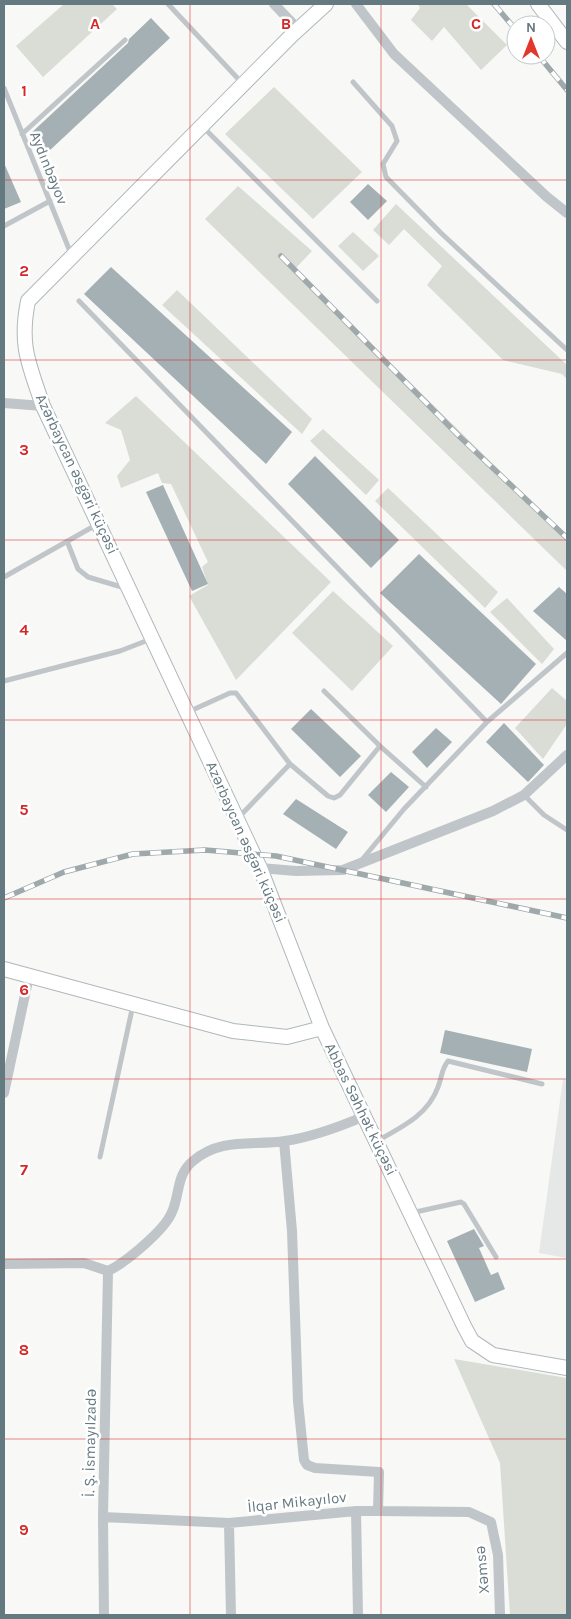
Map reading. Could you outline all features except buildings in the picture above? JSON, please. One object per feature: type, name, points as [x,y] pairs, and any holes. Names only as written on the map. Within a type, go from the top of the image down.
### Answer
[{"type":"main road","name":"Azərbaycan əsgəri küçəsi","points":[[322,1028],[260,868],[154,638],[43,406],[24,348],[24,324],[28,301],[243,84],[326,4]]},
{"type":"main road","points":[[538,4],[567,42]]},
{"type":"main road","name":"Abbas Səhhət küçəsi","points":[[4,969],[234,1032],[288,1037],[322,1028],[472,1341],[493,1355],[567,1368]]},
{"type":"street","points":[[274,4],[298,30]]},
{"type":"street","points":[[356,4],[394,54],[547,197],[567,213]]},
{"type":"street","points":[[4,403],[43,406]]},
{"type":"street","points":[[260,868],[296,871],[342,870],[493,811],[524,795],[567,754]]},
{"type":"street","points":[[4,1093],[8,1052],[28,976]]},
{"type":"street","points":[[4,1264],[84,1263],[108,1271],[156,1234],[172,1213],[183,1171],[194,1160],[213,1149],[232,1143],[284,1141],[331,1130],[365,1116]]},
{"type":"street","points":[[284,1141],[294,1259],[298,1401],[304,1460],[308,1465],[315,1468],[379,1472],[378,1511]]},
{"type":"street","name":"İ. Ş. İsmayılzadə","points":[[104,1615],[103,1517],[108,1271]]},
{"type":"street","points":[[356,1511],[358,1615]]},
{"type":"street","name":"İlqar Mikayılov","points":[[103,1517],[229,1523],[356,1511],[469,1512],[492,1522]]},
{"type":"street","name":"Xəmsə","points":[[492,1522],[498,1554],[500,1615]]},
{"type":"street","points":[[229,1523],[232,1615]]},
{"type":"lane","points":[[168,4],[243,84]]},
{"type":"lane","points":[[22,134],[125,40]]},
{"type":"lane","points":[[354,82],[392,126],[396,141],[383,164],[386,177],[441,233],[567,350]]},
{"type":"lane","name":"Aydınbəyov","points":[[4,88],[72,257]]},
{"type":"lane","points":[[202,126],[377,301]]},
{"type":"lane","points":[[4,226],[50,201]]},
{"type":"lane","points":[[79,301],[487,722]]},
{"type":"lane","points":[[4,577],[99,523]]},
{"type":"lane","points":[[67,541],[78,569],[88,577],[131,590]]},
{"type":"lane","points":[[4,680],[120,651],[154,638]]},
{"type":"lane","points":[[359,863],[487,722],[567,653]]},
{"type":"lane","points":[[324,691],[380,746],[426,787]]},
{"type":"lane","points":[[188,712],[230,693],[236,693],[290,764],[328,796],[334,798],[340,795],[380,746]]},
{"type":"lane","points":[[237,819],[290,764]]},
{"type":"lane","points":[[524,795],[544,815],[567,830]]},
{"type":"lane","points":[[100,1157],[133,1005]]},
{"type":"lane","points":[[376,1141],[408,1124],[430,1103],[439,1086],[443,1068],[448,1061],[542,1084]]},
{"type":"lane","points":[[410,1213],[461,1202],[496,1258]]},
{"type":"shaded area","points":[[64,4],[112,4],[117,9],[43,77],[16,46]]},
{"type":"shaded area","points":[[418,4],[466,4],[506,46],[481,70],[444,27],[432,41],[411,20],[420,8]]},
{"type":"shaded area","points":[[274,87],[362,172],[313,219],[225,134]]},
{"type":"shaded area","points":[[238,186],[312,251],[295,269],[567,537],[567,571],[205,219]]},
{"type":"shaded area","points":[[396,204],[567,365],[567,379],[562,374],[503,360],[427,285],[442,266],[404,229],[389,245],[373,230]]},
{"type":"shaded area","points":[[353,232],[379,256],[363,271],[338,246]]},
{"type":"shaded area","points":[[177,290],[312,419],[302,434],[162,305]]},
{"type":"shaded area","points":[[136,396],[331,582],[236,680],[189,596],[208,585],[202,567],[208,562],[171,484],[162,483],[158,473],[121,488],[117,476],[130,460],[121,430],[105,423]]},
{"type":"shaded area","points":[[323,429],[379,480],[366,495],[310,441]]},
{"type":"shaded area","points":[[388,488],[498,592],[485,608],[375,501]]},
{"type":"shaded area","points":[[333,591],[393,646],[352,691],[292,633]]},
{"type":"shaded area","points":[[507,598],[554,649],[542,664],[490,612]]},
{"type":"shaded area","points":[[552,688],[567,701],[567,724],[543,759],[515,728]]},
{"type":"shaded area","points":[[563,1079],[567,1081],[567,1258],[539,1253]]},
{"type":"shaded area","points":[[454,1359],[567,1378],[567,1615],[510,1615],[500,1463]]},
{"type":"railway","points":[[494,4],[506,18]]},
{"type":"railway","points":[[546,65],[567,90]]},
{"type":"railway","points":[[281,256],[460,437],[567,538]]},
{"type":"railway","points":[[4,898],[64,872],[133,854],[205,850],[276,856],[567,918]]}]
